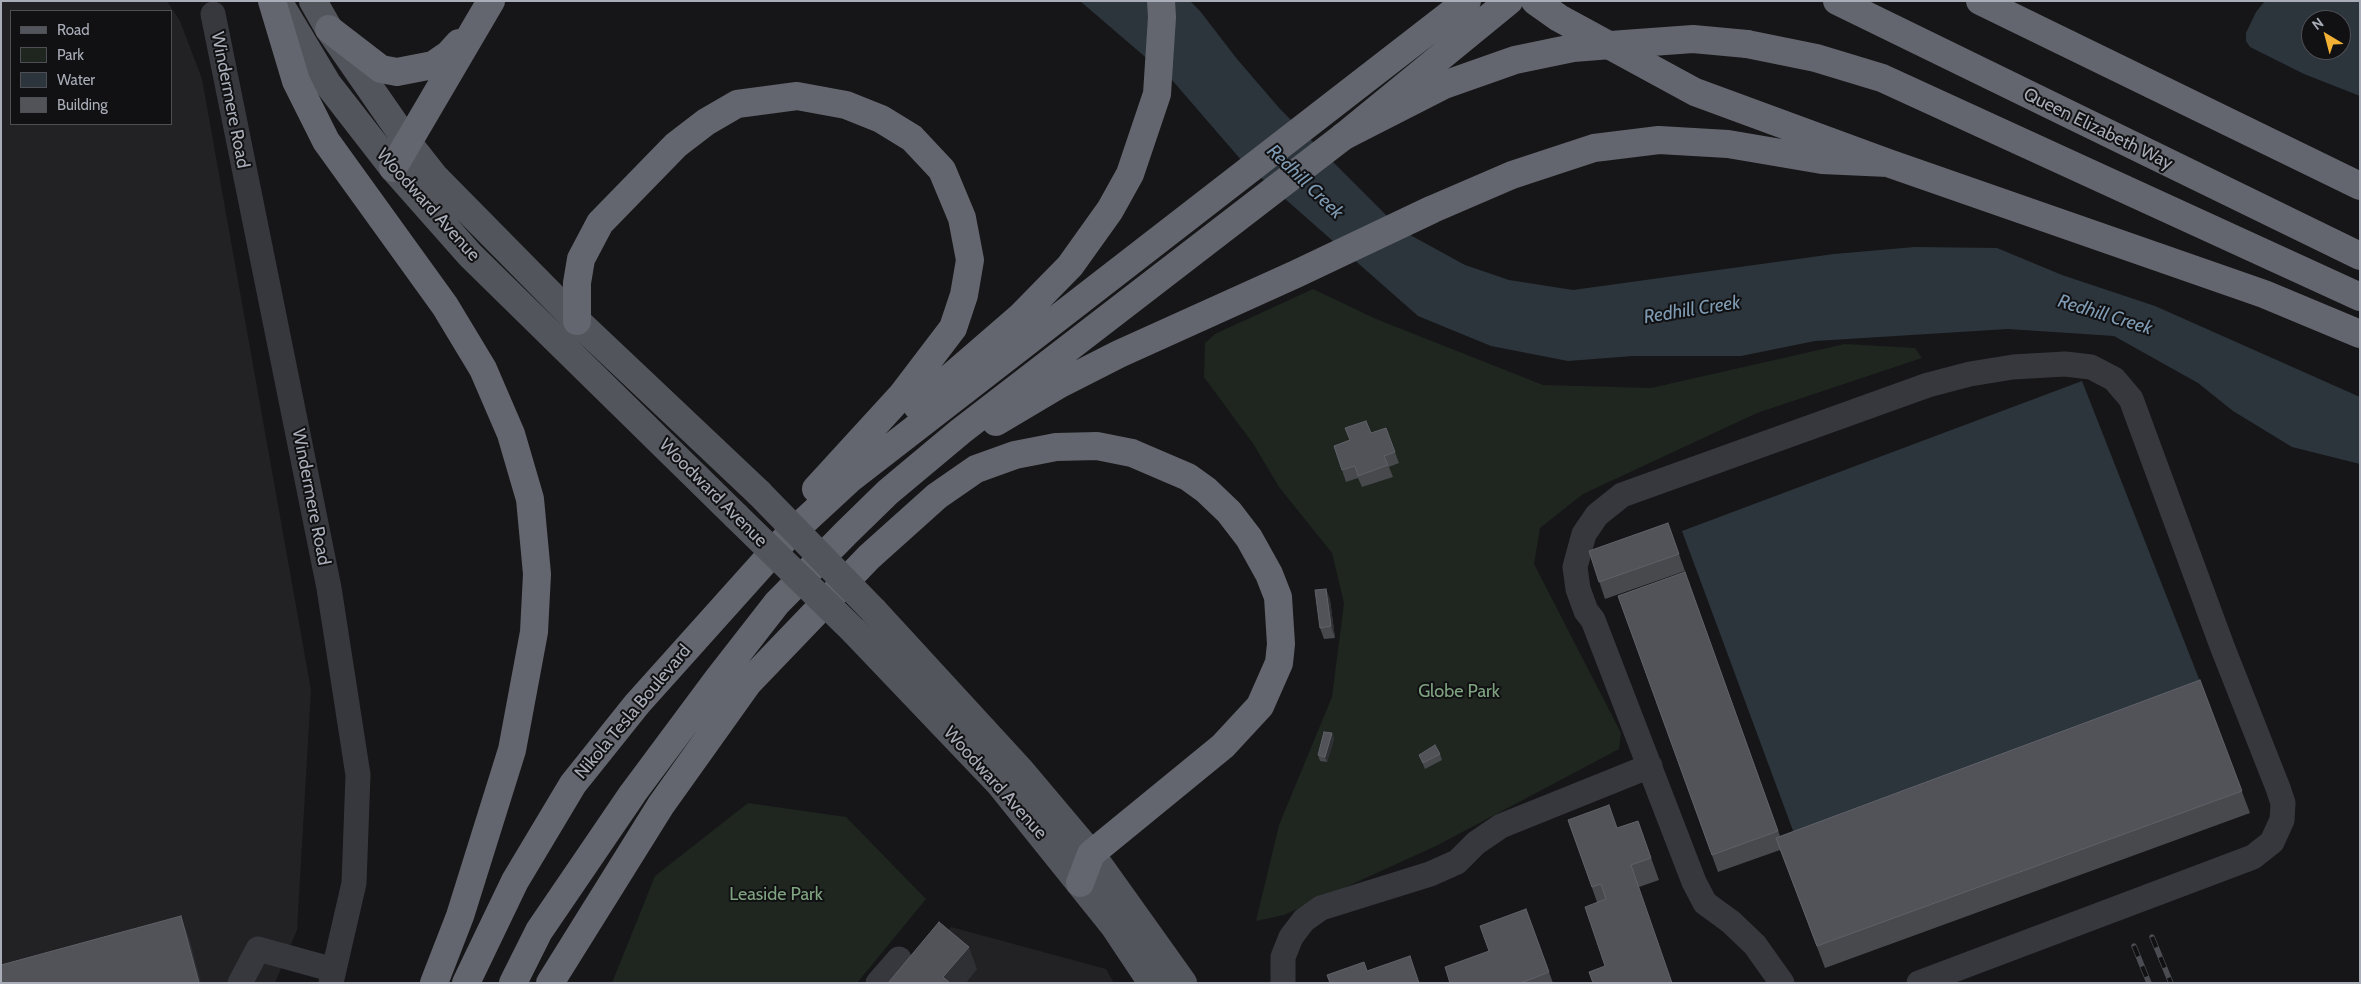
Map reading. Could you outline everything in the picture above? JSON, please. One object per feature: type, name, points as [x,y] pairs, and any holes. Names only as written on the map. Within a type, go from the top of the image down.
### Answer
[{"type":"highway","points":[[272,1],[296,81],[326,141],[445,306],[483,369],[511,434],[530,499],[535,535],[536,612],[512,750],[460,916],[434,983]]},
{"type":"highway","points":[[850,479],[915,408],[1022,316],[1070,266],[1110,210],[1130,174],[1157,94],[1162,16],[1161,1]]},
{"type":"highway","points":[[850,479],[1467,1]]},
{"type":"highway","points":[[513,983],[550,915],[633,793],[717,680],[777,603],[888,492],[961,430],[1344,136],[1509,1]]},
{"type":"highway","points":[[1536,1],[1559,18],[1695,92],[1888,163],[2264,294],[2360,334]]},
{"type":"highway","name":"Queen Elizabeth Way","points":[[1837,1],[2360,256]]},
{"type":"highway","points":[[1980,1],[2360,186]]},
{"type":"highway","points":[[392,168],[485,10]]},
{"type":"highway","points":[[329,29],[374,65],[381,69],[397,72],[433,65],[449,54],[485,10]]},
{"type":"highway","points":[[1344,136],[1444,84],[1515,60],[1573,48],[1624,44],[1693,40],[1747,44],[1816,58],[1882,78],[2360,296]]},
{"type":"highway","points":[[577,321],[577,283],[581,259],[600,222],[676,145],[706,122],[737,104],[796,96],[846,105],[880,119],[912,138],[942,170],[962,218],[970,260],[964,295],[953,328],[902,394],[704,611],[637,704]]},
{"type":"highway","points":[[888,492],[982,430],[1060,384],[1119,354],[1494,182],[1585,151],[1659,140],[1728,144],[1822,160],[1888,163]]},
{"type":"highway","points":[[550,983],[661,805],[748,683],[869,557],[937,496],[976,469],[1015,455],[1056,447],[1097,446],[1132,453],[1181,474],[1206,490],[1229,512],[1261,558],[1278,597],[1280,620],[1279,662],[1260,706],[1223,746],[1091,854],[1080,883]]},
{"type":"highway","name":"Nikola Tesla Boulevard","points":[[466,983],[515,881],[573,784],[637,704],[785,539],[850,479]]},
{"type":"main road","name":"Woodward Avenue","points":[[278,1],[327,83],[392,168],[470,255],[854,631],[999,783],[1114,926],[1152,983]]},
{"type":"main road","name":"Woodward Avenue","points":[[313,1],[329,29],[408,143],[434,176],[577,321],[759,493],[874,611],[1021,771],[1091,854],[1183,983]]},
{"type":"street","name":"Windermere Road","points":[[213,14],[329,588],[358,775],[354,883],[332,977]]},
{"type":"street","points":[[1782,983],[1755,945],[1730,922],[1705,903],[1694,882],[1593,620],[1586,611],[1578,589],[1575,567],[1579,544],[1584,534],[1597,515],[1622,495],[1956,377],[2013,367],[2074,364],[2091,367],[2114,379],[2131,399],[2222,646],[2278,788],[2283,812],[2280,827],[2272,842],[2253,857],[1918,983]]},
{"type":"street","points":[[1284,983],[1283,957],[1291,937],[1304,920],[1320,908],[1430,874],[1457,862],[1476,843],[1501,826],[1650,766]]},
{"type":"street","points":[[240,983],[258,949],[332,977]]},
{"type":"street","points":[[878,983],[898,959]]},
{"type":"shaded area","points":[[1,1],[167,1],[180,21],[202,79],[311,690],[297,930],[275,983],[1,983]]},
{"type":"shaded area","points":[[951,927],[1106,969],[1114,983],[902,983]]},
{"type":"green space","name":"Globe Park","points":[[1313,289],[1376,319],[1543,385],[1651,388],[1845,344],[1915,348],[1922,358],[1757,413],[1583,494],[1540,528],[1534,564],[1621,733],[1619,749],[1436,846],[1284,915],[1256,921],[1279,825],[1332,697],[1344,603],[1332,553],[1279,487],[1254,445],[1204,377],[1205,343],[1215,334]]},
{"type":"green space","name":"Leaside Park","points":[[748,803],[846,817],[926,899],[857,983],[612,983],[655,876]]},
{"type":"water","name":"Redhill Creek","points":[[1080,1],[1190,1],[1280,109],[1401,230],[1465,265],[1509,280],[1573,290],[1834,254],[1915,247],[1997,248],[2062,275],[2155,306],[2360,397],[2360,464],[2292,447],[2233,411],[2198,383],[2114,336],[2008,329],[1815,341],[1741,356],[1633,356],[1568,361],[1491,346],[1418,316],[1242,161],[1172,80]]},
{"type":"water","points":[[2265,1],[2360,1],[2360,96],[2304,74],[2250,47],[2246,41],[2246,33],[2256,12]]},
{"type":"water","points":[[2082,381],[2203,689],[1795,836],[1682,531]]},
{"type":"building","points":[[1366,421],[1371,433],[1386,428],[1395,452],[1384,456],[1388,465],[1358,476],[1355,466],[1342,470],[1334,446],[1350,440],[1345,428]]},
{"type":"building","points":[[1668,523],[1679,554],[1599,582],[1589,551]]},
{"type":"building","points":[[1685,572],[1778,831],[1712,855],[1618,596]]},
{"type":"building","points":[[1326,589],[1331,626],[1320,628],[1315,590]]},
{"type":"building","points":[[2200,680],[2242,791],[1817,946],[1776,838]]},
{"type":"building","points":[[1324,732],[1332,733],[1325,757],[1318,755]]},
{"type":"building","points":[[1435,745],[1440,754],[1423,763],[1419,755]]},
{"type":"building","points":[[1609,805],[1617,828],[1638,821],[1651,858],[1631,865],[1672,983],[1593,983],[1589,972],[1605,966],[1585,907],[1606,899],[1601,884],[1592,887],[1568,820]]},
{"type":"building","points":[[1526,909],[1549,972],[1521,983],[1450,983],[1445,967],[1489,951],[1480,926]]},
{"type":"building","points":[[181,916],[199,983],[1,983],[1,965]]},
{"type":"building","points":[[939,922],[969,947],[943,977],[950,983],[888,983]]},
{"type":"building","points":[[1410,956],[1419,983],[1330,983],[1327,975],[1364,962],[1367,971]]},
{"type":"railway","points":[[2152,937],[2171,983]]},
{"type":"railway","points":[[2134,946],[2149,983]]}]
